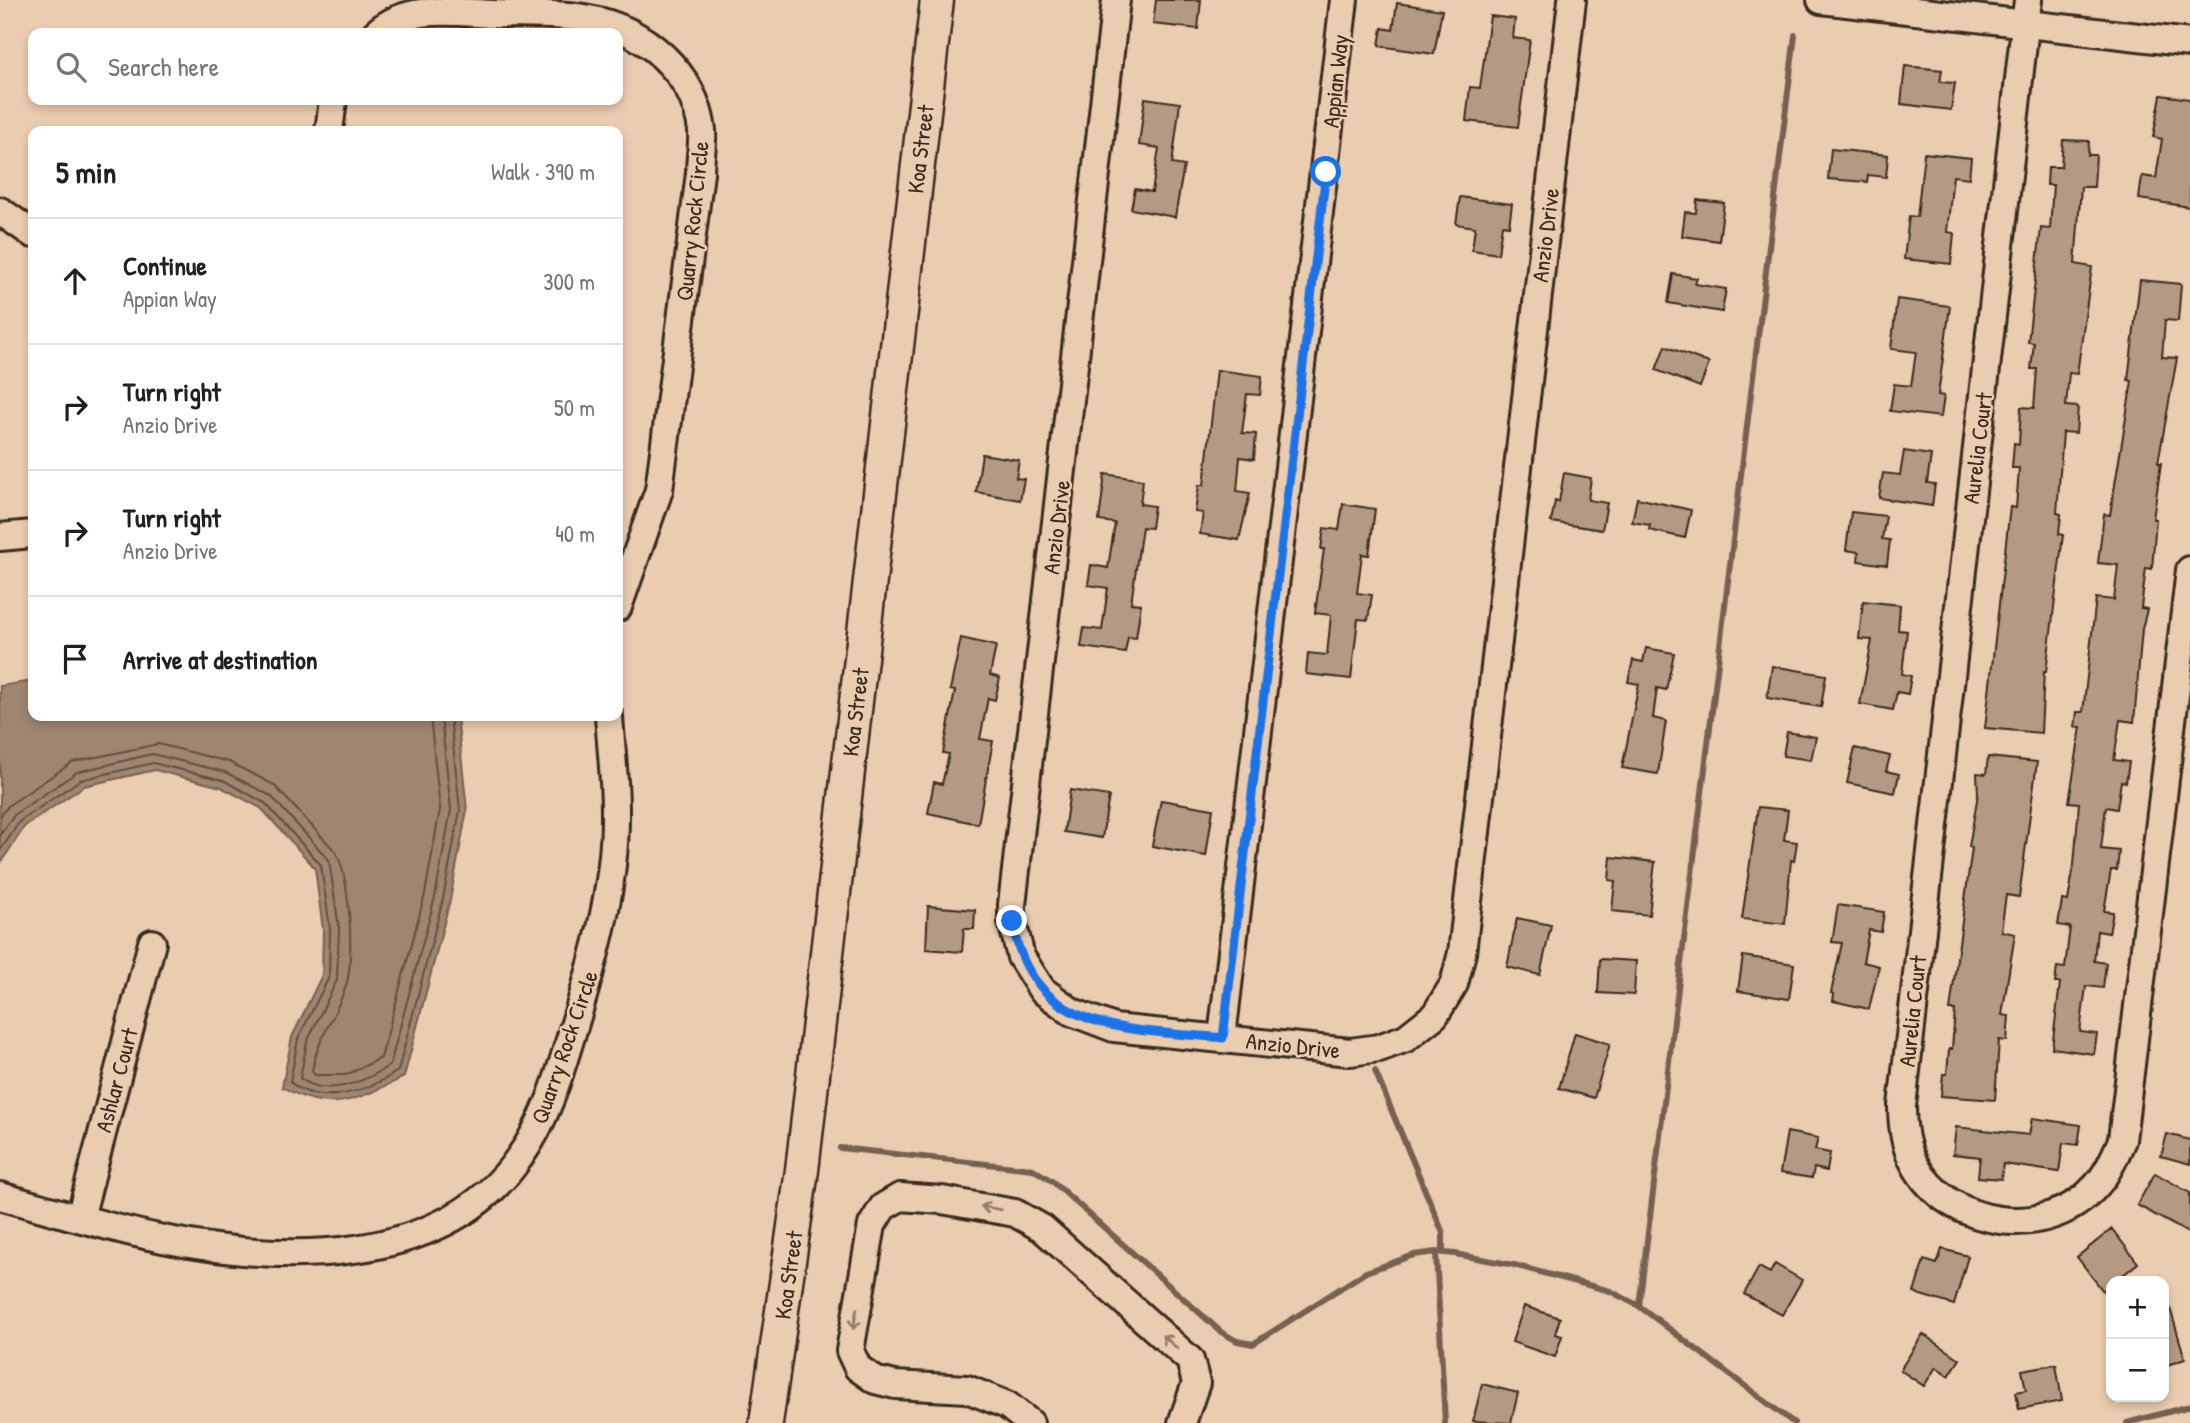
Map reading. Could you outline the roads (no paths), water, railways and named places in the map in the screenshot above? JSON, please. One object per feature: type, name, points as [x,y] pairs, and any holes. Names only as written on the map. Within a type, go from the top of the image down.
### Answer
[{"type":"main road","name":"Koa Street","points":[[766,1423],[802,1170],[937,0]]},
{"type":"street","name":"Anzio Drive","points":[[1116,0],[1012,921],[1021,957],[1035,981],[1051,999],[1072,1012],[1114,1028],[1350,1052],[1379,1048],[1406,1038],[1422,1027],[1440,1008],[1454,984],[1464,940],[1573,0]]},
{"type":"street","name":"Appian Way","points":[[1223,1038],[1344,0]]},
{"type":"street","points":[[1822,0],[2027,11],[2190,43]]},
{"type":"street","name":"Quarry Rock Circle","points":[[384,28],[408,14],[439,11],[587,18],[628,29],[659,51],[689,88],[702,131],[700,173],[659,490],[623,593]]},
{"type":"street","name":"Aurelia Court","points":[[2027,11],[1902,1106],[1905,1141],[1915,1165],[1953,1203],[1992,1219],[2023,1222],[2041,1219],[2079,1201],[2104,1177],[2122,1140],[2190,570]]},
{"type":"street","points":[[330,126],[333,105]]},
{"type":"street","points":[[0,211],[28,231]]},
{"type":"street","points":[[0,537],[28,534]]},
{"type":"street","name":"Quarry Rock Circle","points":[[0,1196],[162,1239],[218,1248],[279,1252],[341,1250],[401,1240],[424,1232],[466,1209],[502,1179],[534,1135],[551,1098],[594,960],[610,881],[615,812],[609,721]]},
{"type":"street","name":"Ashlar Court","points":[[80,1218],[152,943]]},
{"type":"street","points":[[1030,1423],[1007,1405],[967,1389],[895,1385],[875,1380],[858,1368],[850,1351],[853,1326],[872,1225],[883,1207],[900,1198],[942,1200],[1015,1213],[1042,1228],[1190,1360],[1196,1383],[1182,1423]]},
{"type":"water","points":[[28,682],[28,721],[458,721],[467,810],[450,900],[404,1077],[344,1101],[315,1100],[282,1087],[292,1037],[322,975],[323,930],[315,868],[261,808],[221,787],[155,770],[84,786],[25,826],[0,864],[0,686]]},
{"type":"waterway","points":[[1639,1306],[1795,35]]},
{"type":"waterway","points":[[1375,1071],[1443,1233],[1443,1253]]},
{"type":"waterway","points":[[840,1148],[1033,1169],[1052,1181],[1221,1332],[1237,1341],[1253,1344],[1366,1272],[1414,1255],[1436,1252],[1455,1254],[1514,1265],[1610,1291],[1639,1306],[1794,1423]]},
{"type":"waterway","points":[[1436,1252],[1445,1423]]},
{"type":"waterway","points":[[2127,1423],[2190,1406]]}]
